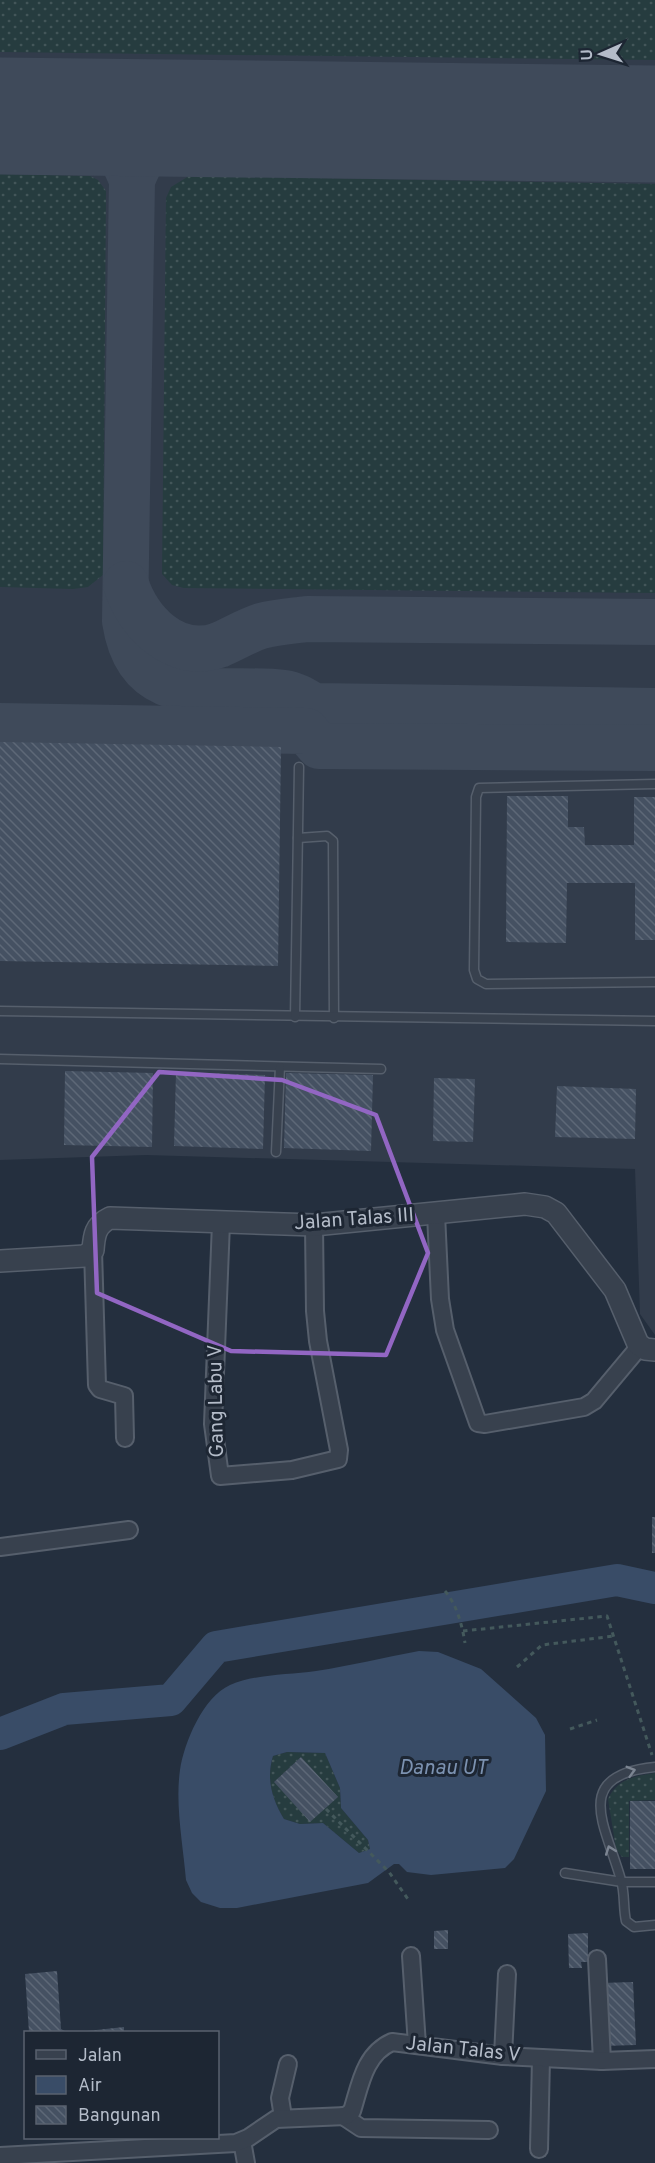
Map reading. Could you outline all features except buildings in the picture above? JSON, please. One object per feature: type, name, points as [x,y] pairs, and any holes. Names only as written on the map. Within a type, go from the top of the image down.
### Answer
[{"type":"street","name":"Jalan Talas III","points":[[93,1250],[96,1230],[110,1218],[314,1225],[525,1203],[551,1209],[615,1290],[635,1340],[648,1348]]},
{"type":"street","points":[[436,1214],[444,1322],[449,1347],[477,1423],[484,1424],[584,1407],[594,1401],[648,1348]]},
{"type":"street","name":"Gang Labu V","points":[[221,1223],[213,1424],[220,1476],[292,1470],[338,1459],[339,1450],[318,1341],[315,1311],[314,1225]]},
{"type":"street","points":[[0,1261],[77,1257],[93,1250],[97,1384],[100,1389],[124,1396],[125,1438]]},
{"type":"street","points":[[0,1547],[129,1530]]},
{"type":"street","points":[[411,1956],[417,2045]]},
{"type":"street","points":[[597,1959],[602,2061]]},
{"type":"street","points":[[502,2056],[507,1974]]},
{"type":"street","name":"Jalan Talas V","points":[[343,2116],[352,2111],[368,2063],[374,2054],[392,2042],[458,2053],[502,2056],[602,2061],[655,2059]]},
{"type":"street","points":[[539,2149],[542,2058]]},
{"type":"street","points":[[283,2117],[280,2098],[288,2064]]},
{"type":"street","points":[[1,2158],[242,2141],[271,2121],[283,2117],[343,2116],[362,2128],[489,2130]]},
{"type":"street","points":[[242,2141],[246,2163]]},
{"type":"lane","points":[[295,1017],[299,767]]},
{"type":"lane","points":[[655,784],[479,788],[476,797],[474,970],[477,979],[486,984],[655,982]]},
{"type":"lane","points":[[298,838],[327,836],[333,841],[334,1018]]},
{"type":"lane","points":[[0,1011],[334,1018],[655,1021]]},
{"type":"lane","points":[[0,1059],[381,1069]]},
{"type":"lane","points":[[276,1152],[280,1067]]},
{"type":"lane","points":[[655,1766],[625,1772],[609,1782],[601,1793],[599,1804],[604,1832],[622,1882],[626,1921],[634,1927],[655,1925]]},
{"type":"lane","points":[[565,1873],[622,1882],[655,1882]]},
{"type":"path","points":[[445,1591],[451,1598],[462,1626],[465,1643]]},
{"type":"path","points":[[463,1631],[605,1616],[610,1619],[655,1766]]},
{"type":"path","points":[[517,1667],[542,1645],[615,1636]]},
{"type":"path","points":[[570,1729],[597,1720]]},
{"type":"path","points":[[326,1809],[389,1872],[410,1902]]},
{"type":"highlighted area","points":[[159,1072],[282,1080],[376,1115],[428,1253],[386,1355],[231,1351],[97,1293],[92,1157]]},
{"type":"shaded area","points":[[0,0],[655,0],[655,1335],[640,1314],[635,1169],[146,1155],[0,1160]]},
{"type":"green space","points":[[0,0],[655,0],[655,60],[0,52]]},
{"type":"green space","points":[[0,174],[90,176],[98,180],[106,191],[103,575],[88,587],[73,589],[0,587]]},
{"type":"green space","points":[[189,176],[655,184],[655,593],[184,588],[172,585],[162,574],[166,198],[171,187]]},
{"type":"green space","points":[[287,1752],[325,1753],[340,1788],[341,1808],[368,1840],[370,1849],[359,1853],[323,1823],[300,1824],[284,1819],[271,1789],[270,1773],[273,1756]],"holes":[[[301,1757],[337,1797],[274,1782]]]},
{"type":"green space","points":[[655,1773],[655,1800],[629,1801],[629,1857],[622,1857],[616,1849],[608,1799],[616,1787],[627,1780]]},
{"type":"water","name":"Danau UT","points":[[419,1651],[438,1652],[481,1669],[536,1718],[545,1735],[546,1791],[514,1859],[505,1868],[431,1875],[407,1872],[399,1864],[394,1864],[368,1883],[237,1908],[220,1908],[201,1902],[192,1893],[186,1880],[179,1811],[179,1783],[182,1759],[190,1734],[211,1700],[220,1691],[240,1681],[329,1669]],"holes":[[[287,1752],[325,1753],[340,1788],[341,1808],[368,1840],[370,1849],[359,1853],[323,1823],[300,1824],[284,1819],[276,1804],[270,1781],[273,1756]]]},
{"type":"waterway","points":[[0,1734],[64,1709],[171,1700],[216,1647],[617,1580],[655,1588]]},
{"type":"taxiway","points":[[40,116],[74,122],[98,132],[116,149],[132,180]]},
{"type":"taxiway","points":[[226,118],[191,122],[167,130],[157,137],[149,148],[132,180],[125,621],[133,650],[146,670],[164,682],[185,688],[285,693],[314,706],[655,711]]},
{"type":"taxiway","points":[[126,584],[131,598],[149,624],[173,642],[187,647],[203,648],[219,645],[261,626],[307,619],[655,622]]},
{"type":"taxiway","points":[[0,726],[306,731],[319,746],[655,748]]},
{"type":"runway","points":[[0,116],[655,124]]}]
